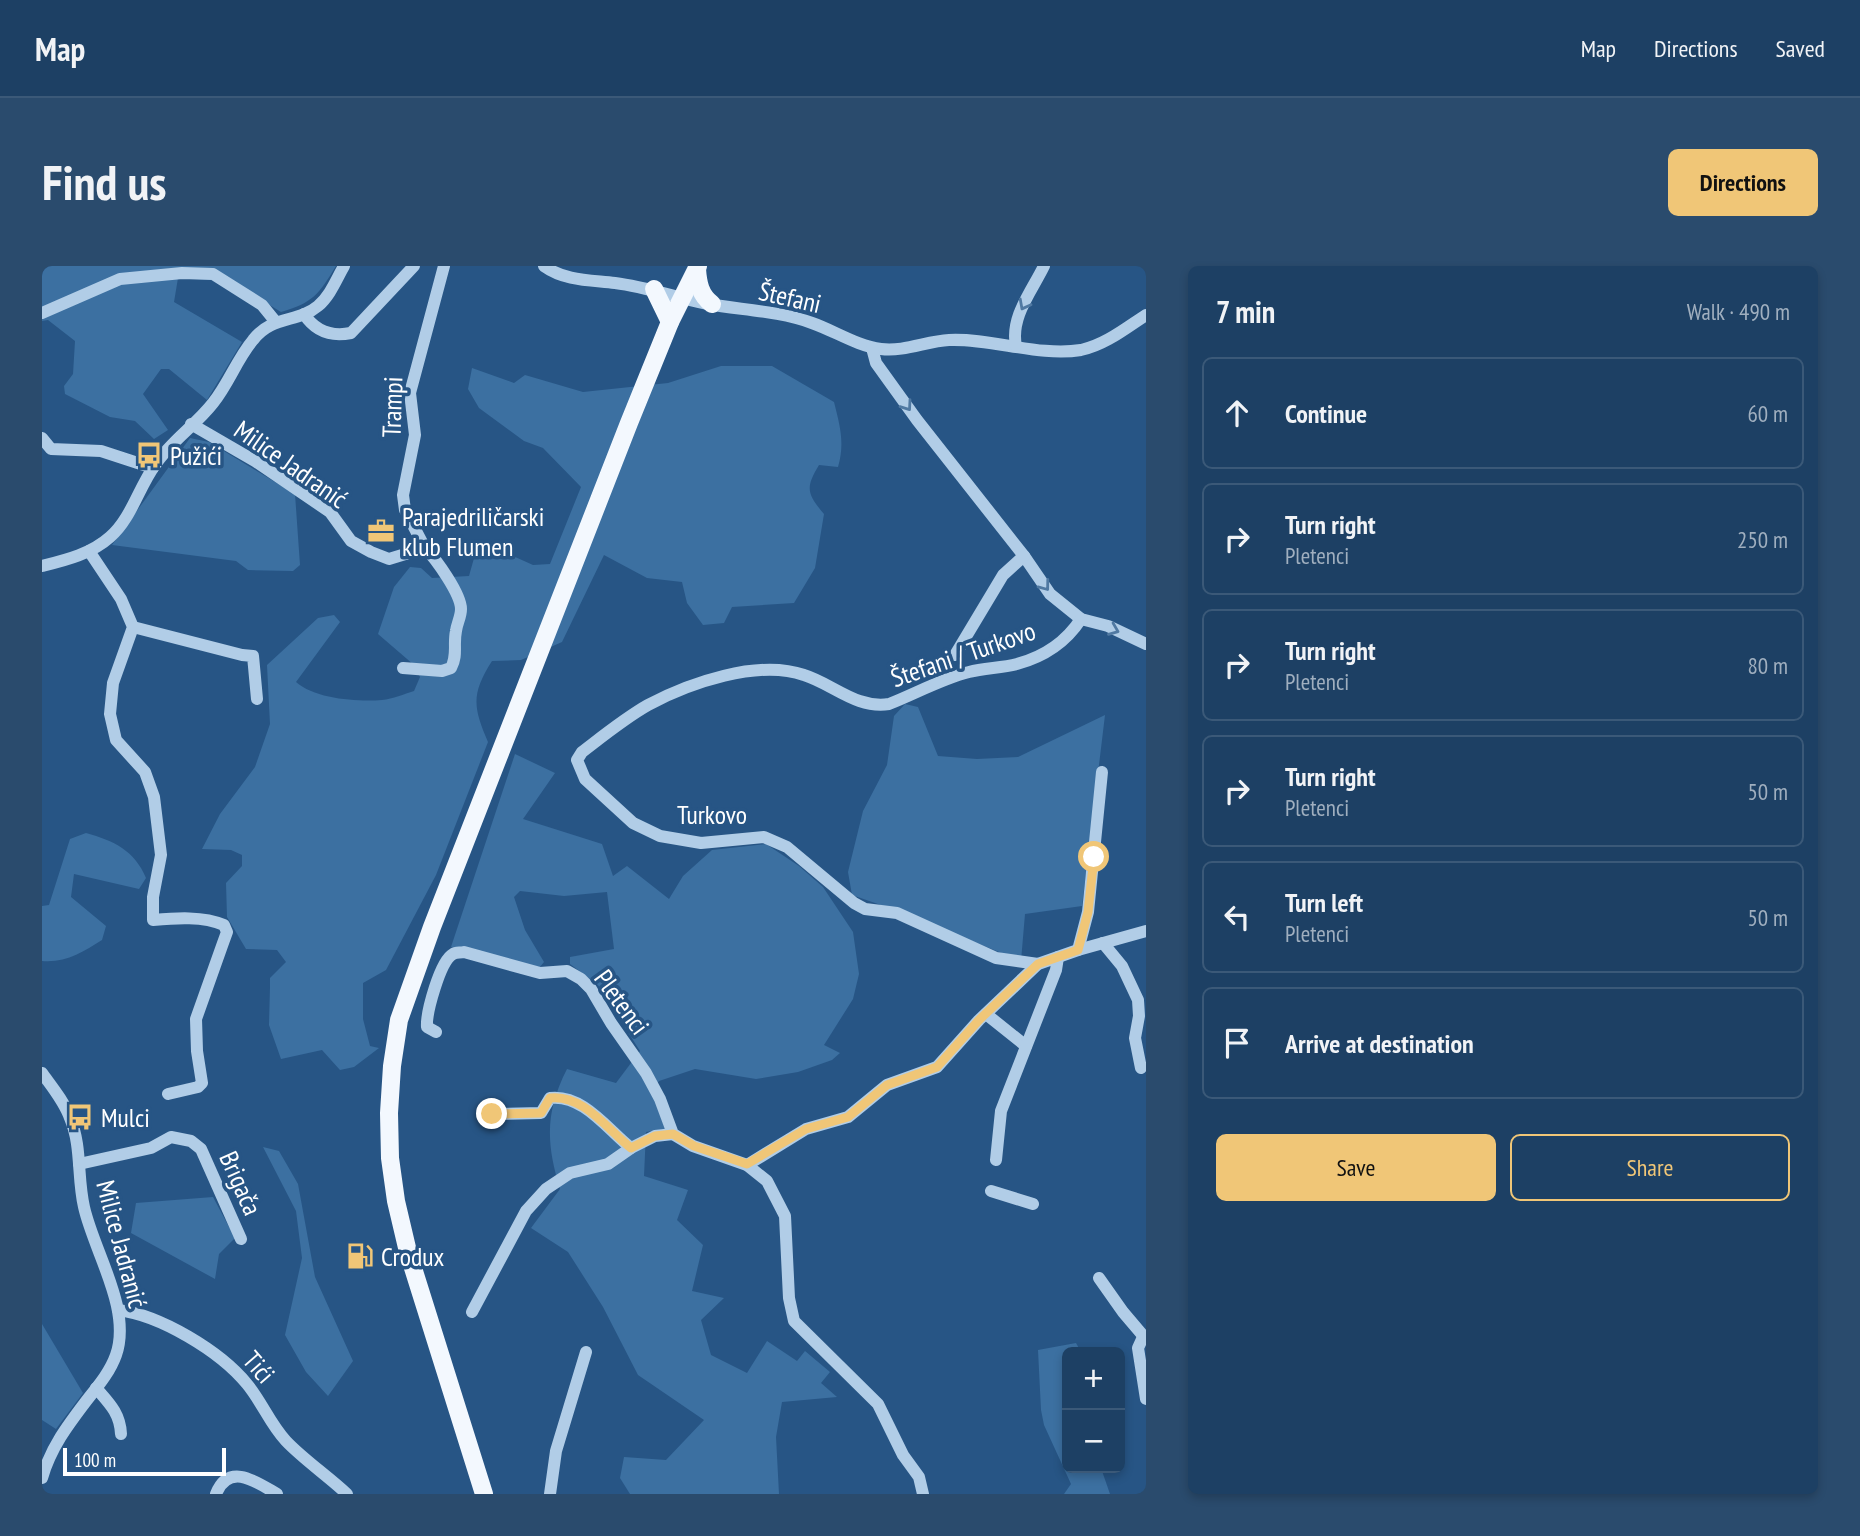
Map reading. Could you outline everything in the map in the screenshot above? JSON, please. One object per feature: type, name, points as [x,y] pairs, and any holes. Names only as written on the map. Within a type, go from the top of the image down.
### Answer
[{"type":"main road","points":[[484,1494],[408,1252],[390,1158],[392,1066],[399,1020],[432,927],[670,322],[698,267]]},
{"type":"main road","points":[[698,267],[700,289],[712,304]]},
{"type":"main road","points":[[654,289],[670,322]]},
{"type":"street","points":[[42,313],[120,279],[182,273],[213,274],[262,305],[275,321],[316,308],[344,266]]},
{"type":"street","points":[[304,314],[315,328],[323,332],[342,335],[351,333],[414,266]]},
{"type":"street","name":"Trampi","points":[[425,548],[405,510],[404,495],[415,435],[410,393],[444,266]]},
{"type":"street","name":"Štefani","points":[[544,266],[552,272],[575,279],[654,289],[712,304],[811,323],[872,348],[886,350],[947,340],[976,340],[1064,351],[1083,349],[1107,340],[1146,315]]},
{"type":"street","points":[[1016,346],[1014,328],[1044,266]]},
{"type":"street","name":"Milice Jadranić","points":[[42,566],[89,551],[113,535],[164,452],[211,405],[254,338],[275,321]]},
{"type":"street","points":[[872,348],[876,363],[917,420],[1024,556],[1050,594],[1081,619],[1108,626],[1146,644]]},
{"type":"street","name":"Milice Jadranić","points":[[191,424],[255,461],[330,512],[351,541],[371,552],[389,559],[425,548]]},
{"type":"street","points":[[42,438],[51,449],[101,451],[153,468]]},
{"type":"street","points":[[404,668],[442,671],[451,668],[456,659],[456,631],[462,612],[460,603],[434,558],[425,548]]},
{"type":"street","points":[[89,551],[121,599],[133,627],[113,683],[110,714],[116,740],[145,772],[154,797],[161,855],[153,897],[153,920],[175,918],[215,921],[224,925],[227,932],[197,1018],[197,1051],[202,1083],[198,1087],[168,1094]]},
{"type":"street","points":[[955,655],[1003,575],[1024,556]]},
{"type":"street","name":"Štefani / Turkovo","points":[[582,752],[647,706],[681,690],[718,678],[746,672],[778,670],[802,674],[857,701],[875,706],[889,704],[968,672],[1016,664],[1042,655],[1060,644],[1081,619]]},
{"type":"street","points":[[133,627],[253,656],[257,699]]},
{"type":"street","name":"Turkovo","points":[[582,752],[577,760],[585,779],[634,824],[660,836],[701,843],[764,837],[787,847],[865,909],[897,913],[996,958],[1038,964]]},
{"type":"street","points":[[1078,950],[1088,912],[1102,772]]},
{"type":"street","points":[[747,1164],[806,1129],[848,1117],[887,1085],[937,1067],[986,1014],[1038,964],[1146,931]]},
{"type":"street","points":[[1103,943],[1122,966],[1138,1000],[1139,1016],[1135,1038],[1141,1069]]},
{"type":"street","name":"Pletenci","points":[[436,1032],[428,1027],[426,1017],[443,965],[452,954],[464,952],[540,973],[567,971],[591,989],[646,1073],[660,1099],[673,1134]]},
{"type":"street","points":[[996,1160],[1001,1111],[1056,970],[1058,957]]},
{"type":"street","points":[[986,1014],[1026,1046]]},
{"type":"street","name":"Milice Jadranić","points":[[42,1073],[69,1115],[77,1140],[84,1209],[118,1310],[120,1335],[109,1370],[57,1440],[42,1478]]},
{"type":"street","points":[[492,1114],[541,1113],[550,1098],[563,1096],[594,1114],[631,1148]]},
{"type":"street","points":[[472,1312],[526,1211],[546,1189],[570,1173],[608,1164],[655,1136],[673,1134],[694,1146],[747,1164],[767,1181],[785,1216],[789,1298],[794,1321],[878,1404],[903,1455],[919,1477],[923,1494]]},
{"type":"street","name":"Brigača","points":[[79,1164],[151,1148],[171,1138],[191,1141],[201,1149],[241,1239]]},
{"type":"street","points":[[991,1191],[1034,1204]]},
{"type":"street","points":[[1099,1278],[1144,1338],[1138,1348],[1146,1399]]},
{"type":"street","name":"Tići","points":[[118,1310],[131,1311],[166,1326],[221,1358],[245,1381],[273,1426],[339,1492]]},
{"type":"street","points":[[550,1494],[555,1451],[586,1352]]},
{"type":"street","points":[[96,1388],[116,1411],[121,1434]]},
{"type":"street","points":[[216,1494],[222,1484],[239,1476],[248,1477],[277,1494]]},
{"type":"shaded area","points":[[42,266],[336,266],[314,296],[301,305],[281,312],[230,281],[178,278],[174,302],[242,342],[207,400],[169,369],[161,369],[143,394],[168,430],[154,439],[135,421],[110,417],[65,394],[64,386],[73,374],[75,341],[48,320],[42,321]]},
{"type":"shaded area","points":[[721,366],[772,366],[834,402],[841,434],[840,458],[838,467],[819,465],[811,480],[811,496],[824,514],[815,568],[794,603],[732,607],[724,623],[703,625],[687,603],[682,582],[647,578],[604,555],[562,642],[521,660],[492,661],[480,683],[477,710],[488,742],[436,875],[386,970],[363,983],[363,1019],[370,1046],[379,1048],[354,1067],[340,1070],[322,1050],[281,1059],[269,1025],[270,978],[286,962],[277,950],[246,949],[227,917],[226,883],[242,866],[242,855],[231,850],[202,849],[220,814],[255,767],[270,724],[267,665],[318,618],[334,615],[340,622],[296,682],[325,696],[349,700],[386,699],[414,691],[420,677],[414,665],[378,634],[394,587],[410,567],[421,568],[432,578],[469,576],[476,551],[486,544],[533,565],[550,564],[581,487],[543,448],[524,441],[479,408],[468,389],[472,368],[514,383],[525,375],[583,392],[668,383]]},
{"type":"shaded area","points":[[190,438],[209,442],[295,494],[300,565],[293,571],[248,570],[236,561],[112,545]]},
{"type":"shaded area","points":[[905,704],[918,707],[938,756],[977,759],[1018,757],[1105,715],[1082,906],[1025,914],[1021,961],[852,895],[848,872],[863,811],[887,765],[894,716]]},
{"type":"shaded area","points":[[515,754],[555,773],[523,819],[602,844],[613,876],[627,866],[669,899],[683,876],[712,850],[766,844],[799,866],[823,887],[853,932],[859,974],[853,999],[824,1045],[840,1053],[832,1060],[798,1072],[756,1079],[695,1069],[659,1081],[652,1091],[665,1129],[646,1132],[644,1176],[688,1190],[677,1220],[703,1245],[692,1291],[724,1298],[701,1320],[711,1355],[747,1373],[767,1341],[797,1361],[805,1351],[830,1372],[821,1383],[837,1397],[782,1402],[776,1437],[779,1494],[630,1494],[620,1478],[624,1457],[666,1460],[704,1420],[638,1375],[603,1307],[568,1252],[531,1228],[560,1189],[552,1157],[550,1128],[555,1099],[567,1069],[616,1083],[640,1051],[598,985],[570,964],[570,957],[614,949],[607,892],[564,896],[520,891],[514,897],[525,930],[544,962],[539,968],[451,947]]},
{"type":"shaded area","points":[[86,833],[106,839],[122,848],[136,860],[146,878],[139,889],[74,874],[71,897],[106,926],[102,940],[67,958],[42,961],[42,906],[49,905],[70,839]]},
{"type":"shaded area","points":[[263,1147],[279,1151],[298,1184],[315,1277],[353,1361],[328,1396],[306,1372],[285,1335],[302,1258],[296,1211]]},
{"type":"shaded area","points":[[213,1197],[235,1238],[219,1254],[215,1279],[131,1233],[136,1203]]},
{"type":"shaded area","points":[[42,1324],[83,1393],[56,1429],[42,1420]]},
{"type":"shaded area","points":[[1076,1343],[1078,1347],[1062,1347],[1062,1464],[1044,1425],[1038,1350]]},
{"type":"shaded area","points":[[1066,1473],[1103,1473],[1110,1494],[1064,1494],[1071,1484]]},
{"type":"place","name":"Pužići","points":[[149,455]]},
{"type":"place","name":"Parajedriličarski klub Flumen","points":[[381,531]]},
{"type":"place","name":"Mulci","points":[[80,1117]]},
{"type":"place","name":"Crodux","points":[[360,1256]]},
{"type":"route","points":[[492,1114],[541,1113],[550,1098],[563,1096],[594,1114],[631,1148],[655,1136],[673,1134],[694,1146],[747,1164],[806,1129],[848,1117],[887,1085],[937,1067],[979,1020],[1038,964],[1078,950],[1088,912],[1094,857]]}]
